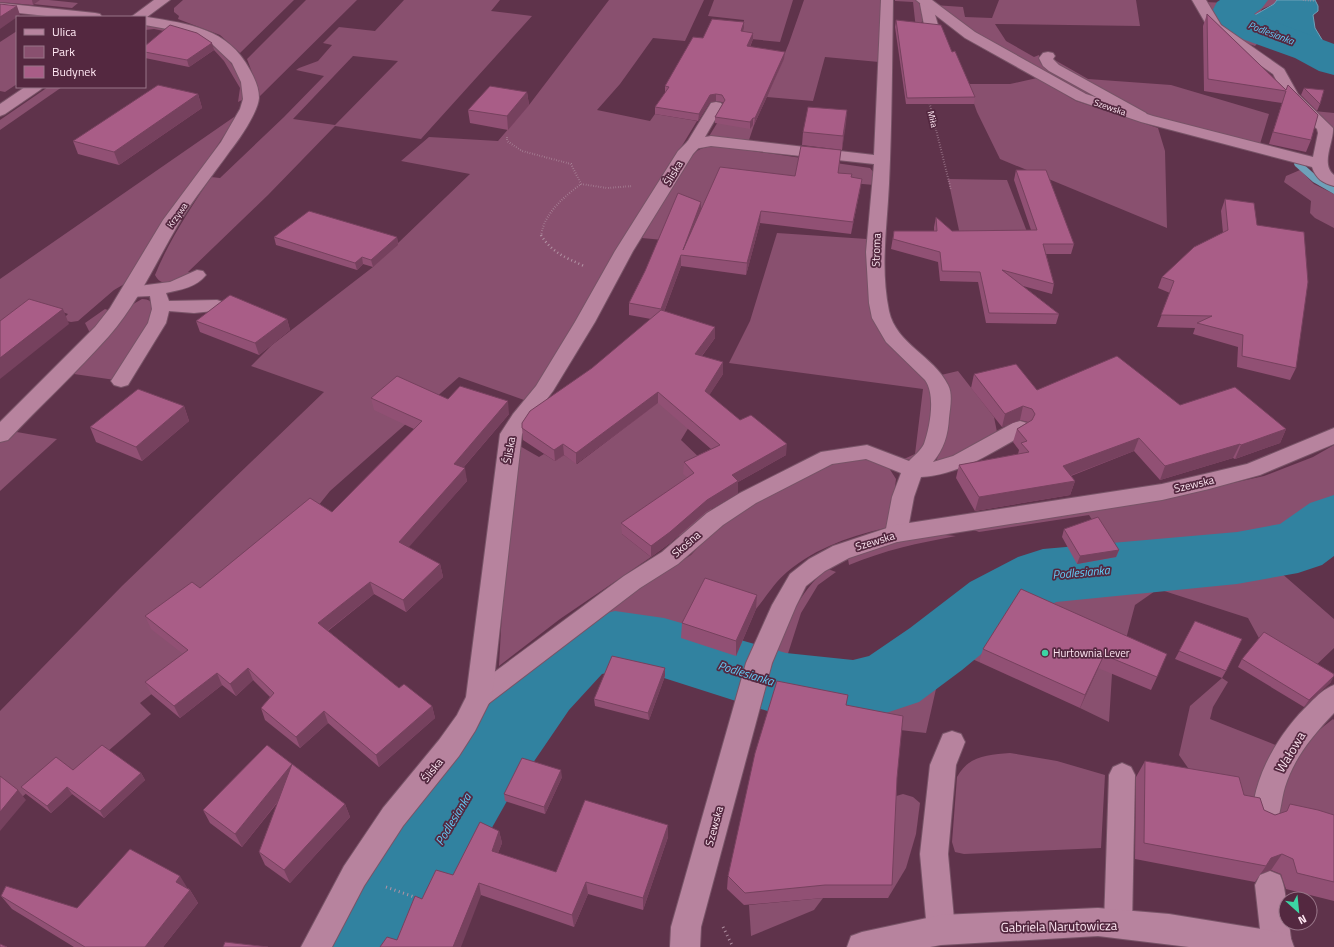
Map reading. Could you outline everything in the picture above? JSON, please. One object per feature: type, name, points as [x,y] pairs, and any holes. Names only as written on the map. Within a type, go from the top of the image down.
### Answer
[{"type":"street","points":[[139,16],[163,0]]},
{"type":"street","points":[[1199,0],[1215,28],[1279,72],[1291,96],[1325,128],[1326,133],[1320,171],[1322,174],[1334,181]]},
{"type":"street","name":"Szewska","points":[[924,2],[970,35],[1069,91],[1147,119],[1320,164]]},
{"type":"street","points":[[0,7],[86,16]]},
{"type":"street","name":"Krzywa","points":[[0,435],[102,331],[118,311],[172,220],[228,144],[248,110],[251,99],[249,82],[241,65],[217,41],[209,36],[180,27],[146,21]]},
{"type":"street","points":[[0,110],[33,88]]},
{"type":"street","name":"Śliska","points":[[316,947],[354,876],[393,817],[449,748],[466,723],[479,697],[511,434],[520,419],[543,391],[686,151],[694,144]]},
{"type":"street","name":"Szewska","points":[[685,947],[686,927],[750,692],[759,663],[784,605],[798,580],[817,565],[841,552],[896,534],[1155,493],[1209,481],[1252,470],[1323,441],[1334,434]]},
{"type":"street","name":"Wałowa","points":[[1265,817],[1265,804],[1274,778],[1297,736],[1334,696]]},
{"type":"street","points":[[1270,885],[1278,947]]},
{"type":"street","name":"Gabriela Narutowicza","points":[[862,947],[941,930],[1098,922],[1169,929],[1278,947]]},
{"type":"lane","name":"Stroma","points":[[887,0],[882,160],[875,252],[876,281],[881,318],[893,338],[920,362],[932,376],[939,386],[941,403],[939,422],[933,448],[913,470],[902,497],[896,534]]},
{"type":"lane","points":[[924,2],[931,25]]},
{"type":"lane","points":[[1048,56],[1046,58],[1048,63],[1054,68],[1115,103],[1147,119]]},
{"type":"lane","points":[[694,144],[716,106]]},
{"type":"lane","points":[[694,144],[711,142],[882,160]]},
{"type":"lane","points":[[121,381],[157,323],[164,303],[186,282],[197,275]]},
{"type":"lane","points":[[129,292],[164,303],[194,307],[217,306]]},
{"type":"lane","points":[[913,470],[933,469],[960,461],[1020,428]]},
{"type":"lane","name":"Skośna","points":[[479,697],[626,586],[670,558],[715,519],[748,498],[828,457],[867,452],[913,470]]},
{"type":"lane","points":[[941,930],[934,854],[943,764],[952,742]]},
{"type":"lane","points":[[1118,924],[1122,775]]},
{"type":"path","points":[[1302,0],[1315,1]]},
{"type":"path","name":"Miła","points":[[928,98],[951,190]]},
{"type":"path","points":[[507,137],[507,141],[522,151],[571,164],[581,184],[591,188],[604,189],[669,180]]},
{"type":"path","points":[[581,184],[564,197],[546,218],[541,236],[550,248],[560,255],[611,275]]},
{"type":"path","points":[[354,876],[422,900]]},
{"type":"green space","points":[[16,0],[49,0],[78,3],[72,8],[13,2]]},
{"type":"green space","points":[[183,0],[294,0],[240,53],[220,35],[178,19],[179,16],[174,12],[174,8]]},
{"type":"green space","points":[[306,0],[357,0],[259,97],[258,88],[247,59]]},
{"type":"green space","points":[[404,0],[500,0],[491,11],[532,16],[421,139],[335,126],[268,195],[188,272],[194,274],[178,281],[167,283],[158,280],[155,275],[167,249],[211,177],[220,178],[284,117],[324,76],[296,70],[318,61],[332,45],[323,43],[339,27],[375,31]],"holes":[[[353,56],[398,61],[335,125],[293,119]]]},
{"type":"green space","points":[[609,0],[704,0],[685,41],[653,38],[620,84],[597,110],[650,121],[655,114],[697,121],[534,390],[524,400],[459,377],[330,491],[193,662],[140,703],[151,714],[78,777],[60,764],[22,797],[0,789],[0,711],[122,586],[324,392],[251,366],[272,345],[373,267],[470,174],[401,161],[429,137],[498,141],[529,105]]},
{"type":"green space","points":[[714,0],[793,0],[780,42],[741,38],[744,20],[708,16]]},
{"type":"green space","points":[[804,0],[882,0],[879,62],[825,57],[813,101],[767,97],[789,43]]},
{"type":"green space","points":[[895,0],[916,0],[922,5],[924,19],[916,29],[913,2]]},
{"type":"green space","points":[[999,0],[1136,0],[1140,26],[995,24],[1006,41],[1034,57],[1039,55],[1040,62],[1104,101],[1084,94],[979,36],[934,5],[963,7],[965,17],[992,18]]},
{"type":"green space","points":[[1232,0],[1277,0],[1274,4],[1262,9],[1257,20],[1312,41],[1324,43],[1334,53],[1334,73],[1324,60],[1315,53],[1266,34],[1255,46],[1238,40],[1220,26],[1205,2],[1226,3]]},
{"type":"green space","points":[[146,26],[173,29],[187,33],[212,45],[232,64],[239,76],[243,91],[242,100],[238,102],[240,88],[224,61],[214,50],[193,37],[154,29],[146,30]]},
{"type":"green space","points":[[16,32],[16,85],[5,92],[0,91],[0,42]]},
{"type":"green space","points":[[1053,59],[1088,79],[1171,85],[1269,114],[1260,144],[1148,116],[1056,65]]},
{"type":"green space","points":[[1037,78],[1076,101],[1158,128],[1165,151],[1167,228],[1000,159],[977,112],[967,84],[1010,84]]},
{"type":"green space","points":[[47,88],[61,88],[0,130],[0,120]]},
{"type":"green space","points":[[1314,111],[1334,113],[1334,132],[1330,126]]},
{"type":"green space","points":[[234,117],[235,119],[126,283],[114,290],[78,321],[71,322],[62,320],[68,314],[57,310],[0,341],[0,279]]},
{"type":"green space","points":[[719,120],[754,125],[749,140],[708,138]]},
{"type":"green space","points":[[718,146],[870,168],[874,173],[874,185],[829,181],[707,207],[663,240],[642,238],[688,160],[702,148]]},
{"type":"green space","points":[[1300,170],[1314,184],[1334,194],[1334,228],[1315,218],[1310,213],[1311,201],[1284,182],[1286,176]]},
{"type":"green space","points":[[948,179],[1007,180],[1029,237],[960,235]]},
{"type":"green space","points":[[777,233],[867,239],[870,304],[877,327],[884,338],[930,382],[933,401],[927,446],[911,460],[904,459],[915,454],[923,389],[729,363],[750,321]]},
{"type":"green space","points":[[142,299],[148,300],[152,303],[154,307],[153,316],[138,345],[115,380],[74,374],[128,307]]},
{"type":"green space","points":[[105,309],[108,310],[91,335],[85,323]]},
{"type":"green space","points":[[958,371],[994,417],[997,432],[953,457],[936,462],[948,424],[941,375]]},
{"type":"green space","points":[[659,393],[701,407],[681,440],[705,463],[694,484],[688,487],[714,512],[680,536],[651,514],[622,534],[651,557],[560,619],[499,666],[503,593],[518,445],[539,457],[544,454],[555,461],[564,455],[577,464],[647,411]]},
{"type":"green space","points":[[11,431],[57,439],[0,491],[0,443]]},
{"type":"green space","points":[[1334,445],[1334,550],[1318,557],[1312,552],[1272,565],[1334,619],[1334,648],[1311,670],[1260,640],[1248,618],[1158,589],[1135,605],[1126,639],[1112,674],[1109,722],[1080,708],[1109,644],[1017,602],[979,662],[961,654],[936,689],[926,733],[900,730],[778,683],[784,667],[774,661],[794,610],[808,588],[828,569],[836,572],[818,585],[801,613],[784,666],[815,673],[850,675],[879,667],[973,602],[1038,571],[1116,557],[1089,515],[979,532],[971,529],[1188,493],[1264,476],[1313,457]]},
{"type":"green space","points":[[863,457],[889,468],[896,479],[890,527],[836,543],[799,563],[783,576],[756,609],[704,593],[682,637],[736,656],[724,681],[623,657],[603,660],[587,668],[573,680],[559,696],[536,731],[518,762],[523,765],[514,784],[509,783],[456,887],[435,892],[413,886],[390,877],[497,702],[524,676],[652,579],[691,555],[720,523],[754,501],[831,461]]},
{"type":"green space","points":[[935,534],[956,536],[928,541],[876,555],[849,565],[848,559],[850,554],[895,541]]},
{"type":"green space","points":[[1222,678],[1228,682],[1213,707],[1210,719],[1278,746],[1259,801],[1202,788],[1179,755],[1190,706]]},
{"type":"green space","points":[[1333,719],[1334,834],[1272,819],[1288,771],[1305,741]]},
{"type":"green space","points":[[1010,753],[1057,761],[1105,775],[1101,848],[964,854],[955,852],[952,842],[957,777],[967,764],[973,760],[994,754]]},
{"type":"green space","points":[[903,794],[913,797],[920,803],[916,834],[906,868],[888,898],[893,797]]},
{"type":"green space","points":[[380,897],[419,908],[403,947],[335,947],[349,926]]},
{"type":"green space","points":[[823,898],[814,910],[751,936],[749,905]]},
{"type":"water","points":[[1277,0],[1315,0],[1318,6],[1318,11],[1313,15],[1315,28],[1324,43],[1312,41],[1254,18],[1255,15],[1274,4]]},
{"type":"building","points":[[0,4],[17,6],[0,17]]},
{"type":"building","points":[[1207,14],[1286,90],[1288,85],[1318,115],[1311,140],[1273,132],[1286,91],[1208,79]]},
{"type":"building","points":[[712,19],[744,22],[741,31],[753,33],[747,46],[785,52],[755,118],[753,118],[750,122],[715,117],[725,100],[722,95],[716,94],[710,95],[699,114],[655,107],[669,87],[665,86],[693,37],[703,38]]},
{"type":"building","points":[[896,20],[941,25],[952,52],[955,51],[975,97],[907,98]]},
{"type":"building","points":[[170,25],[197,33],[212,43],[187,60],[146,52],[146,45]]},
{"type":"building","points":[[158,85],[198,94],[114,152],[73,141]]},
{"type":"building","points":[[490,86],[527,92],[507,116],[468,110]]},
{"type":"building","points":[[1304,88],[1324,90],[1320,104]]},
{"type":"building","points":[[808,107],[847,110],[843,136],[803,132]]},
{"type":"building","points":[[801,146],[841,150],[838,173],[852,174],[851,177],[862,179],[853,222],[761,211],[747,263],[681,255],[661,309],[629,303],[645,271],[678,193],[701,202],[683,250],[720,167],[795,176]]},
{"type":"building","points":[[1016,170],[1046,170],[1074,244],[1043,244],[1054,284],[1002,270],[1059,314],[989,313],[980,272],[942,271],[940,252],[893,239],[894,231],[937,231],[936,217],[952,231],[1037,230]]},
{"type":"building","points":[[1225,199],[1254,203],[1257,225],[1304,232],[1308,282],[1296,368],[1242,356],[1243,335],[1197,323],[1212,316],[1161,315],[1174,281],[1162,277],[1194,247],[1228,230]]},
{"type":"building","points":[[309,211],[397,237],[371,260],[362,257],[355,263],[274,237]]},
{"type":"building","points":[[230,295],[287,319],[255,343],[196,321]]},
{"type":"building","points":[[29,299],[63,309],[0,358],[0,321]]},
{"type":"building","points":[[661,310],[715,327],[695,354],[723,362],[705,391],[740,420],[751,415],[787,444],[732,475],[738,481],[707,500],[670,532],[651,546],[621,523],[694,473],[684,462],[720,445],[658,392],[576,453],[563,444],[554,450],[522,428],[522,423],[530,411],[592,368]]},
{"type":"building","points":[[1117,356],[1180,405],[1235,387],[1286,429],[1241,445],[1240,444],[1165,466],[1139,438],[1063,466],[1075,481],[979,497],[959,465],[1029,452],[1021,443],[1027,441],[1017,429],[1032,420],[1035,414],[1032,409],[1023,406],[1005,414],[974,374],[1016,364],[1037,390]]},
{"type":"building","points":[[397,376],[448,399],[460,386],[508,401],[454,464],[465,468],[399,542],[440,564],[403,600],[370,582],[318,623],[399,688],[404,684],[432,706],[376,755],[324,711],[296,737],[261,708],[274,693],[248,668],[230,684],[217,673],[174,706],[145,682],[188,650],[145,616],[192,582],[200,588],[310,498],[332,512],[422,421],[371,398]]},
{"type":"building","points":[[138,389],[184,406],[136,447],[90,427]]},
{"type":"building","points":[[1098,517],[1119,550],[1080,556],[1064,529]]},
{"type":"building","points":[[705,578],[757,595],[736,641],[682,623]]},
{"type":"building","name":"Hurtownia Lever","points":[[1021,589],[1167,654],[1157,677],[1104,655],[1085,695],[983,649]]},
{"type":"building","points":[[1195,621],[1242,639],[1226,671],[1179,651]]},
{"type":"building","points":[[1264,632],[1334,674],[1334,676],[1309,700],[1242,659]]},
{"type":"building","points":[[612,656],[665,668],[648,713],[594,699]]},
{"type":"building","points":[[777,681],[848,695],[846,705],[903,716],[897,778],[892,885],[825,885],[745,893],[728,876],[755,753]]},
{"type":"building","points":[[102,745],[141,773],[100,811],[67,787],[47,806],[21,787],[56,757],[73,770]]},
{"type":"building","points":[[267,745],[292,764],[235,834],[203,810]]},
{"type":"building","points":[[522,758],[561,770],[544,807],[504,794]]},
{"type":"building","points":[[1145,761],[1239,777],[1244,795],[1260,798],[1264,810],[1275,815],[1287,811],[1290,804],[1334,815],[1334,882],[1297,873],[1293,859],[1282,854],[1271,858],[1266,866],[1144,843]]},
{"type":"building","points":[[292,764],[345,804],[284,870],[259,852]]},
{"type":"building","points":[[0,776],[18,790],[0,812]]},
{"type":"building","points":[[585,800],[668,825],[643,898],[586,882],[572,915],[479,883],[453,947],[380,947],[387,937],[397,940],[415,896],[422,899],[436,870],[453,875],[480,822],[499,831],[492,851],[556,872]]},
{"type":"building","points":[[130,849],[180,876],[176,882],[190,890],[145,947],[85,947],[1,896],[6,886],[77,908]]},
{"type":"building","points":[[225,942],[268,947],[223,947]]},
{"type":"building","points":[[0,944],[7,947],[0,947]]},
{"type":"waterway","name":"Podlesianka","points":[[1248,0],[1231,11],[1230,15],[1237,21],[1262,33],[1310,49],[1324,55],[1334,62]]},
{"type":"waterway","points":[[1298,164],[1316,180],[1334,191]]},
{"type":"waterway","name":"Podlesianka","points":[[366,947],[401,904],[478,776],[542,688],[578,650],[615,641],[664,648],[786,685],[853,692],[892,680],[936,649],[995,602],[1043,576],[1237,558],[1298,547],[1334,520]]},
{"type":"place","name":"Hurtownia Lever","points":[[1045,653]]}]
